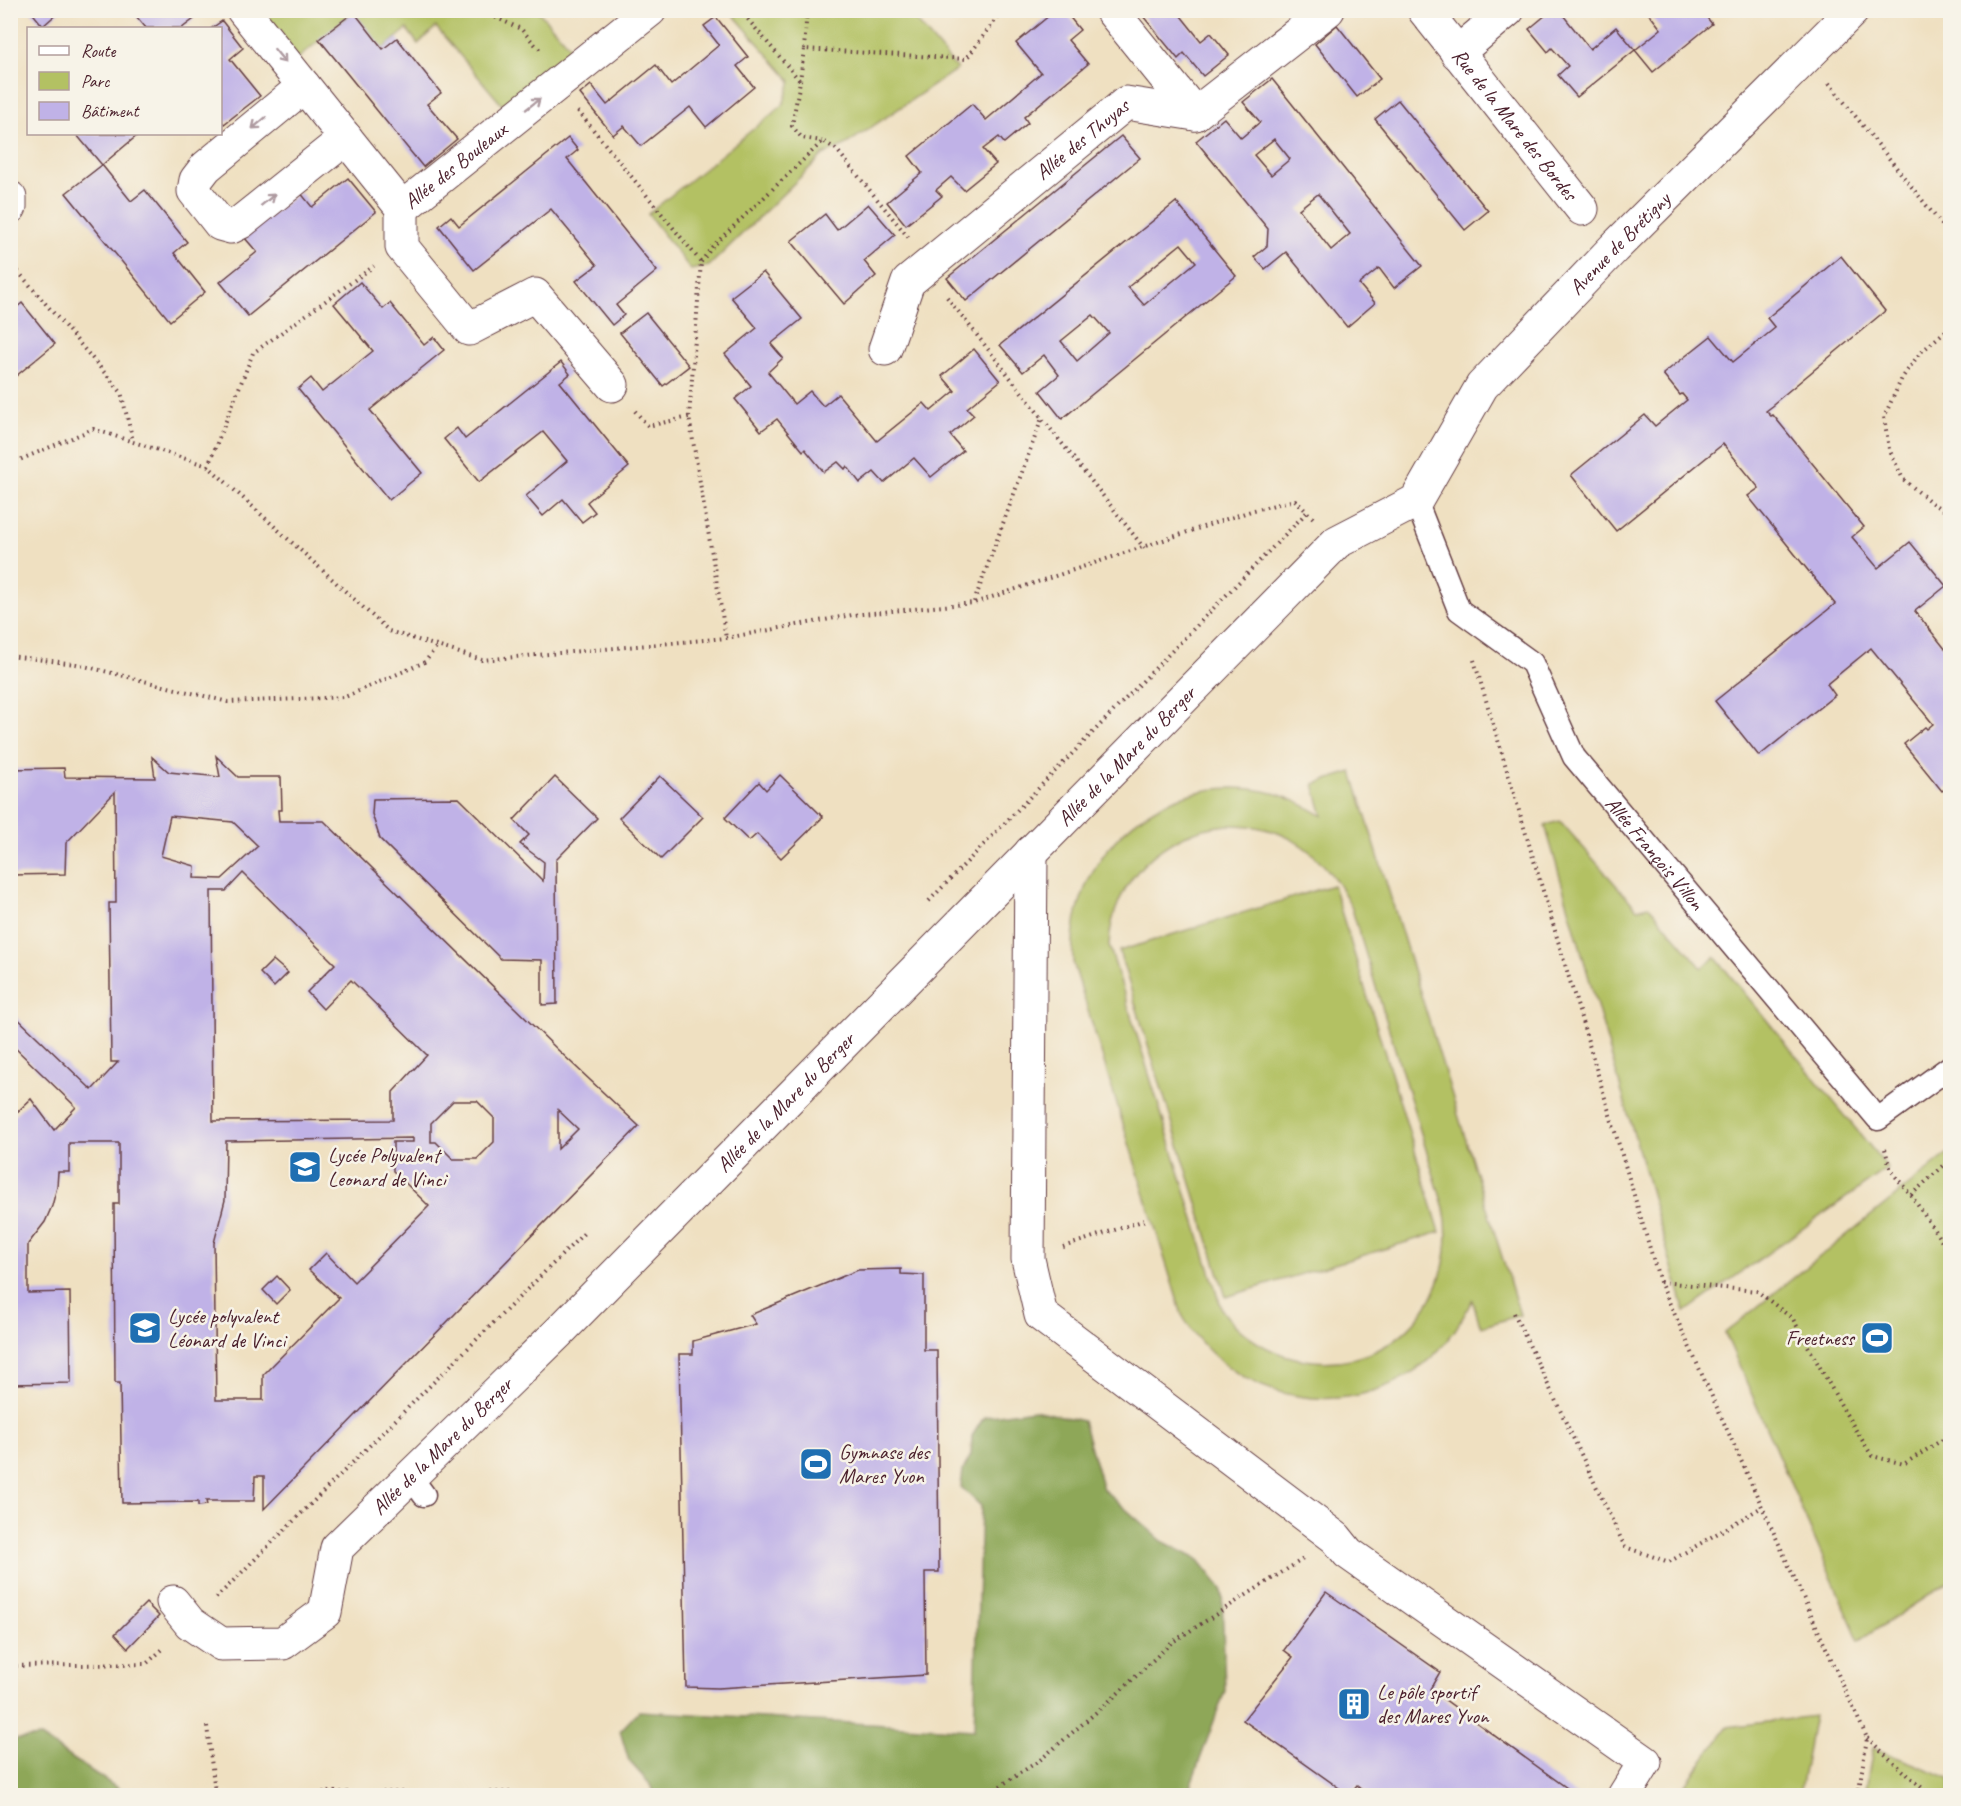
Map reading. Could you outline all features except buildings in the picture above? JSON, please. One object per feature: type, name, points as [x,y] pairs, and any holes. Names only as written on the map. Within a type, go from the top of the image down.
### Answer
[{"type":"street","name":"Allée des Bouleaux","points":[[243,10],[402,208],[651,10]]},
{"type":"street","points":[[1111,10],[1196,114],[1328,10]]},
{"type":"street","name":"Rue de la Mare des Bordes","points":[[1424,10],[1582,209]]},
{"type":"street","points":[[1457,52],[1508,10]]},
{"type":"street","name":"Avenue de Brétigny","points":[[1416,501],[1482,386],[1614,248],[1853,10]]},
{"type":"street","points":[[304,86],[206,167],[196,180],[194,191],[220,224],[231,227],[241,222],[346,138]]},
{"type":"street","name":"Allée des Thuyas","points":[[885,349],[908,282],[1126,103],[1196,114]]},
{"type":"street","points":[[10,198],[10,207]]},
{"type":"street","points":[[402,208],[402,247],[469,329],[535,295],[612,385]]},
{"type":"street","name":"Allée de la Mare du Berger","points":[[182,1613],[221,1644],[283,1643],[325,1612],[337,1548],[417,1485],[505,1397],[558,1333],[1337,542],[1416,501]]},
{"type":"street","points":[[1031,852],[1028,1259],[1041,1315],[1336,1538],[1348,1553],[1645,1762],[1624,1796]]},
{"type":"lane","points":[[1416,501],[1459,610]]},
{"type":"lane","name":"Allée François Villon","points":[[1459,610],[1532,663],[1574,758],[1878,1119]]},
{"type":"lane","points":[[1878,1119],[1950,1067]]},
{"type":"path","points":[[479,10],[521,29],[701,262]]},
{"type":"path","points":[[740,10],[800,81]]},
{"type":"path","points":[[807,10],[800,81],[792,126],[802,138],[823,141],[836,149],[1144,548]]},
{"type":"path","points":[[804,49],[966,59],[1003,10]]},
{"type":"path","points":[[1808,57],[1950,235]]},
{"type":"path","points":[[726,638],[689,417],[701,262],[712,247],[823,141]]},
{"type":"path","points":[[208,466],[253,352],[402,247]]},
{"type":"path","points":[[10,262],[121,392],[133,442]]},
{"type":"path","points":[[1950,327],[1920,353],[1902,378],[1884,417],[1889,449],[1903,479],[1933,504],[1950,514]]},
{"type":"path","points":[[612,385],[648,426],[689,417]]},
{"type":"path","points":[[974,603],[1043,417]]},
{"type":"path","points":[[10,464],[93,429],[208,466],[390,631],[482,660],[726,638],[852,615],[974,603],[1254,510],[1295,500],[1337,542]]},
{"type":"path","points":[[929,901],[1307,512]]},
{"type":"path","points":[[1459,610],[1660,1282],[1867,1738],[1931,1796]]},
{"type":"path","points":[[10,656],[76,664],[228,702],[345,697],[425,662],[437,646]]},
{"type":"path","points":[[1878,1119],[1891,1171],[1911,1195],[1950,1254]]},
{"type":"path","points":[[1911,1195],[1950,1160]]},
{"type":"path","points":[[1028,1259],[1145,1220]]},
{"type":"path","points":[[10,1666],[146,1664],[182,1613],[584,1233]]},
{"type":"path","points":[[1660,1282],[1757,1292],[1793,1319],[1872,1456],[1904,1464],[1950,1435]]},
{"type":"path","points":[[1514,1313],[1625,1547],[1669,1562],[1762,1506]]},
{"type":"path","points":[[985,1796],[1040,1760],[1113,1698],[1171,1643],[1336,1538]]},
{"type":"path","points":[[207,1726],[215,1791],[641,1792],[661,1796]]},
{"type":"path","points":[[1858,1796],[1867,1738]]},
{"type":"green space","points":[[243,11],[538,11],[584,63],[514,119],[436,27],[418,44],[407,29],[383,49],[353,12],[288,67]]},
{"type":"green space","points":[[730,11],[908,11],[957,69],[845,145],[823,155],[709,266],[691,270],[648,214],[783,105],[791,81]]},
{"type":"green space","points":[[1352,772],[1520,1315],[1481,1327],[1472,1300],[1457,1327],[1437,1352],[1406,1376],[1372,1391],[1337,1398],[1300,1397],[1265,1387],[1233,1370],[1205,1346],[1182,1315],[1073,962],[1075,924],[1085,888],[1102,856],[1126,830],[1155,809],[1188,795],[1225,788],[1264,791],[1280,795],[1323,816],[1314,784]],"holes":[[[1228,825],[1269,830],[1302,846],[1329,872],[1351,906],[1444,1208],[1447,1243],[1441,1276],[1427,1305],[1408,1329],[1382,1347],[1353,1359],[1320,1362],[1284,1355],[1266,1348],[1250,1337],[1222,1310],[1109,945],[1112,921],[1120,900],[1131,880],[1146,862],[1163,848],[1205,829]]]},
{"type":"green space","points":[[1560,821],[1637,909],[1649,906],[1702,968],[1715,957],[1888,1168],[1685,1312],[1545,825]]},
{"type":"green space","points":[[1333,885],[1440,1232],[1226,1297],[1119,951]]},
{"type":"green space","points":[[1950,1152],[1950,1581],[1859,1641],[1725,1333]]},
{"type":"green space","points":[[1034,1410],[1083,1421],[1103,1489],[1162,1541],[1199,1560],[1222,1589],[1225,1691],[1187,1795],[655,1795],[649,1783],[629,1761],[620,1731],[639,1711],[974,1730],[981,1506],[961,1487],[963,1470],[971,1455],[972,1436],[984,1417]]},
{"type":"green space","points":[[1814,1716],[1799,1795],[1678,1795],[1727,1727]]},
{"type":"green space","points":[[40,1737],[128,1795],[11,1795],[11,1740]]},
{"type":"green space","points":[[1873,1748],[1950,1778],[1950,1795],[1865,1795]]},
{"type":"place","name":"Lycée Polyvalent Leonard de Vinci","points":[[305,1167]]},
{"type":"place","name":"Lycée polyvalent Léonard de Vinci","points":[[145,1328]]},
{"type":"place","name":"Freetness","points":[[1877,1338]]},
{"type":"place","name":"Gymnase des Mares Yvon","points":[[816,1464]]},
{"type":"place","name":"Le pôle sportif des Mares Yvon","points":[[1354,1704]]}]
